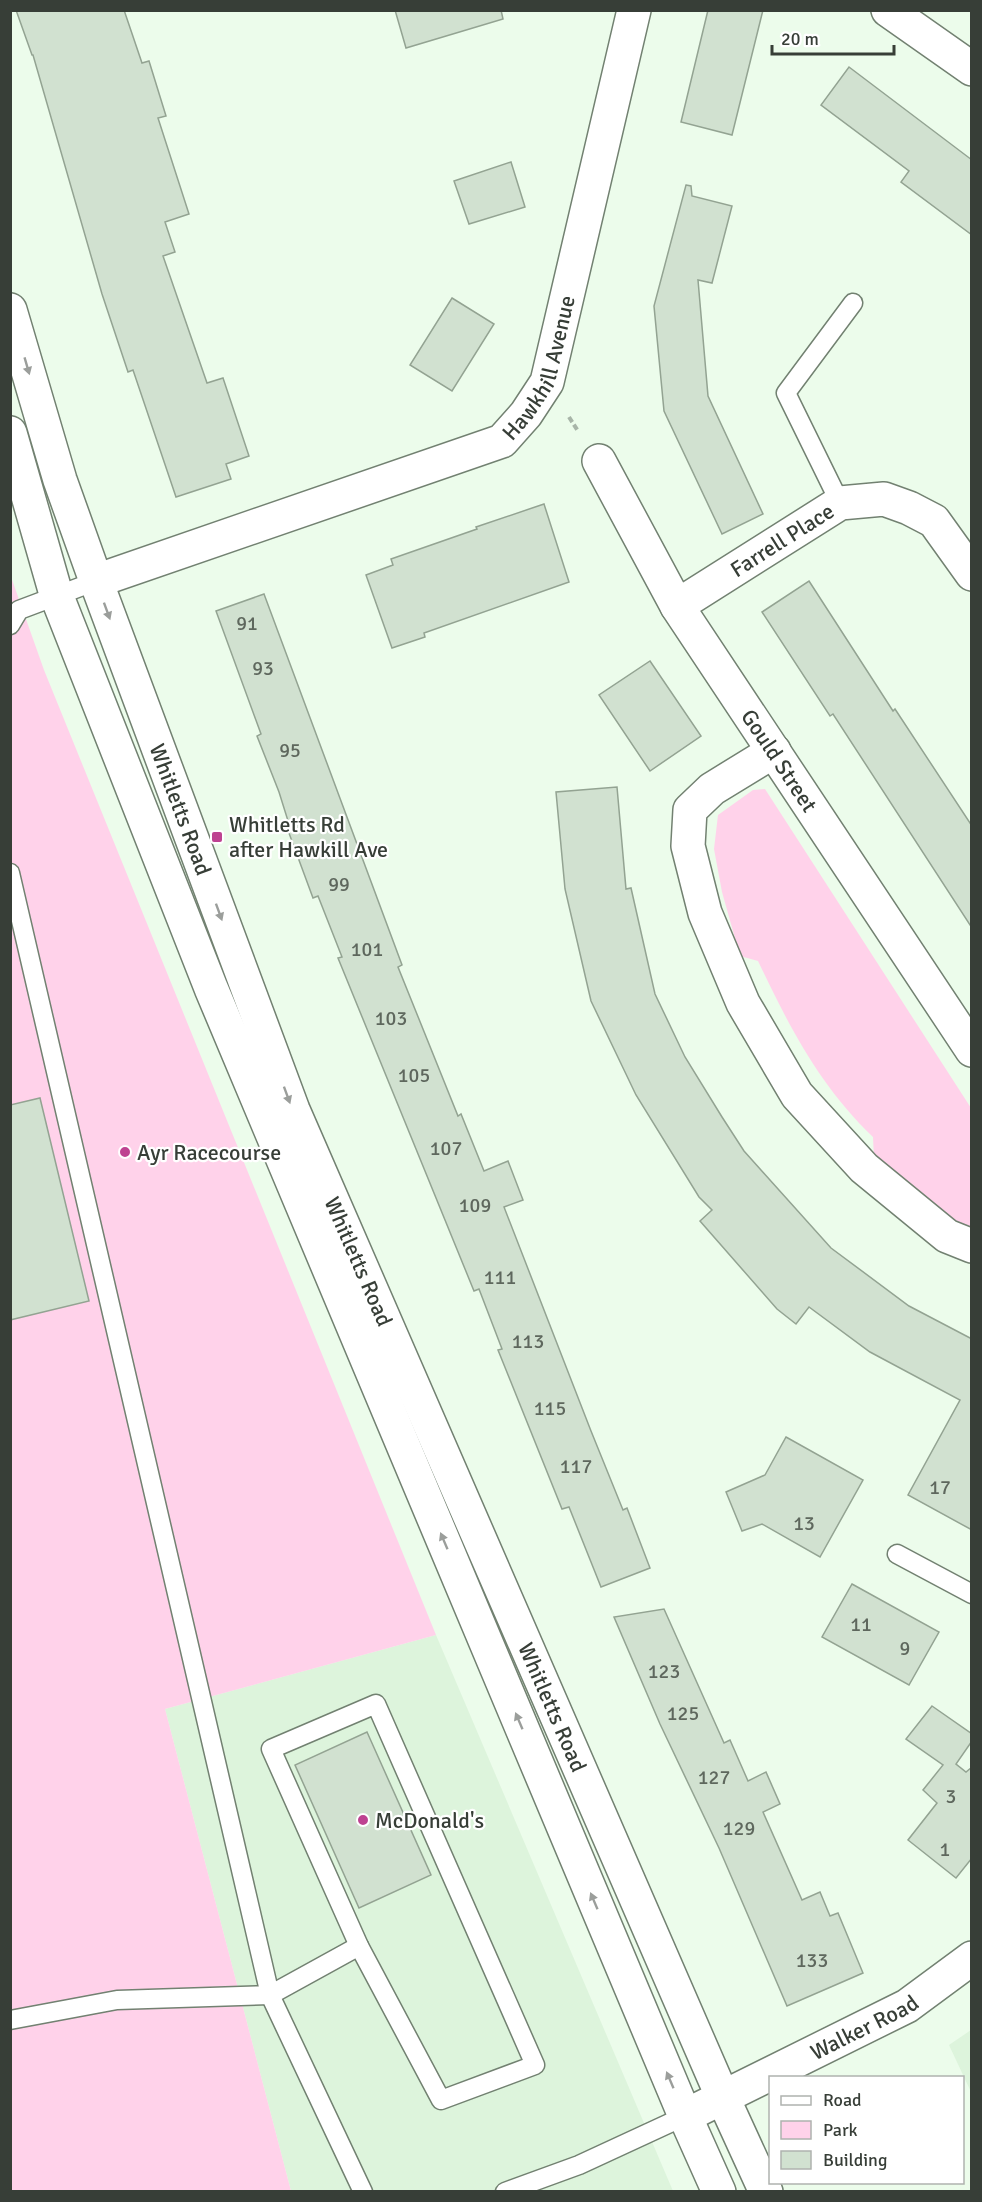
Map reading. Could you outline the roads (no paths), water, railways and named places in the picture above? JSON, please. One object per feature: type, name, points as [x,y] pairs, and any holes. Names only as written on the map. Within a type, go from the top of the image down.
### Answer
[{"type":"main road","name":"Hawkhill Avenue","points":[[96,581],[502,441],[526,414],[547,382],[634,10]]},
{"type":"main road","points":[[888,10],[972,69]]},
{"type":"main road","name":"Whitletts Road","points":[[10,310],[60,480],[293,1110],[766,2192]]},
{"type":"main road","name":"Whitletts Road","points":[[10,433],[56,594],[220,1010],[719,2192]]},
{"type":"main road","name":"Gould Street","points":[[599,461],[677,606],[972,1050]]},
{"type":"main road","name":"Farrell Place","points":[[677,606],[840,503],[884,499],[909,508],[934,521],[972,574]]},
{"type":"main road","points":[[774,752],[712,789],[690,810],[688,846],[705,913],[743,1003],[797,1095],[864,1167],[947,1236],[972,1246]]},
{"type":"main road","name":"Walker Road","points":[[685,2115],[907,2006],[972,1958]]},
{"type":"lane","points":[[840,503],[786,393],[854,303]]},
{"type":"lane","points":[[10,625],[20,610],[56,594],[96,581]]},
{"type":"lane","points":[[10,873],[270,1995],[363,2192]]},
{"type":"lane","points":[[897,1554],[972,1594]]},
{"type":"lane","points":[[376,1704],[535,2065],[441,2100],[359,1946],[272,1749],[376,1704]]},
{"type":"lane","points":[[10,2020],[117,2000],[270,1995],[359,1946]]},
{"type":"lane","points":[[505,2192],[579,2165],[685,2115]]},
{"type":"place","name":"Whitletts Rd after Hawkill Ave","points":[[217,837]]},
{"type":"place","name":"Ayr Racecourse","points":[[125,1152]]},
{"type":"place","name":"McDonald's","points":[[363,1820]]}]
